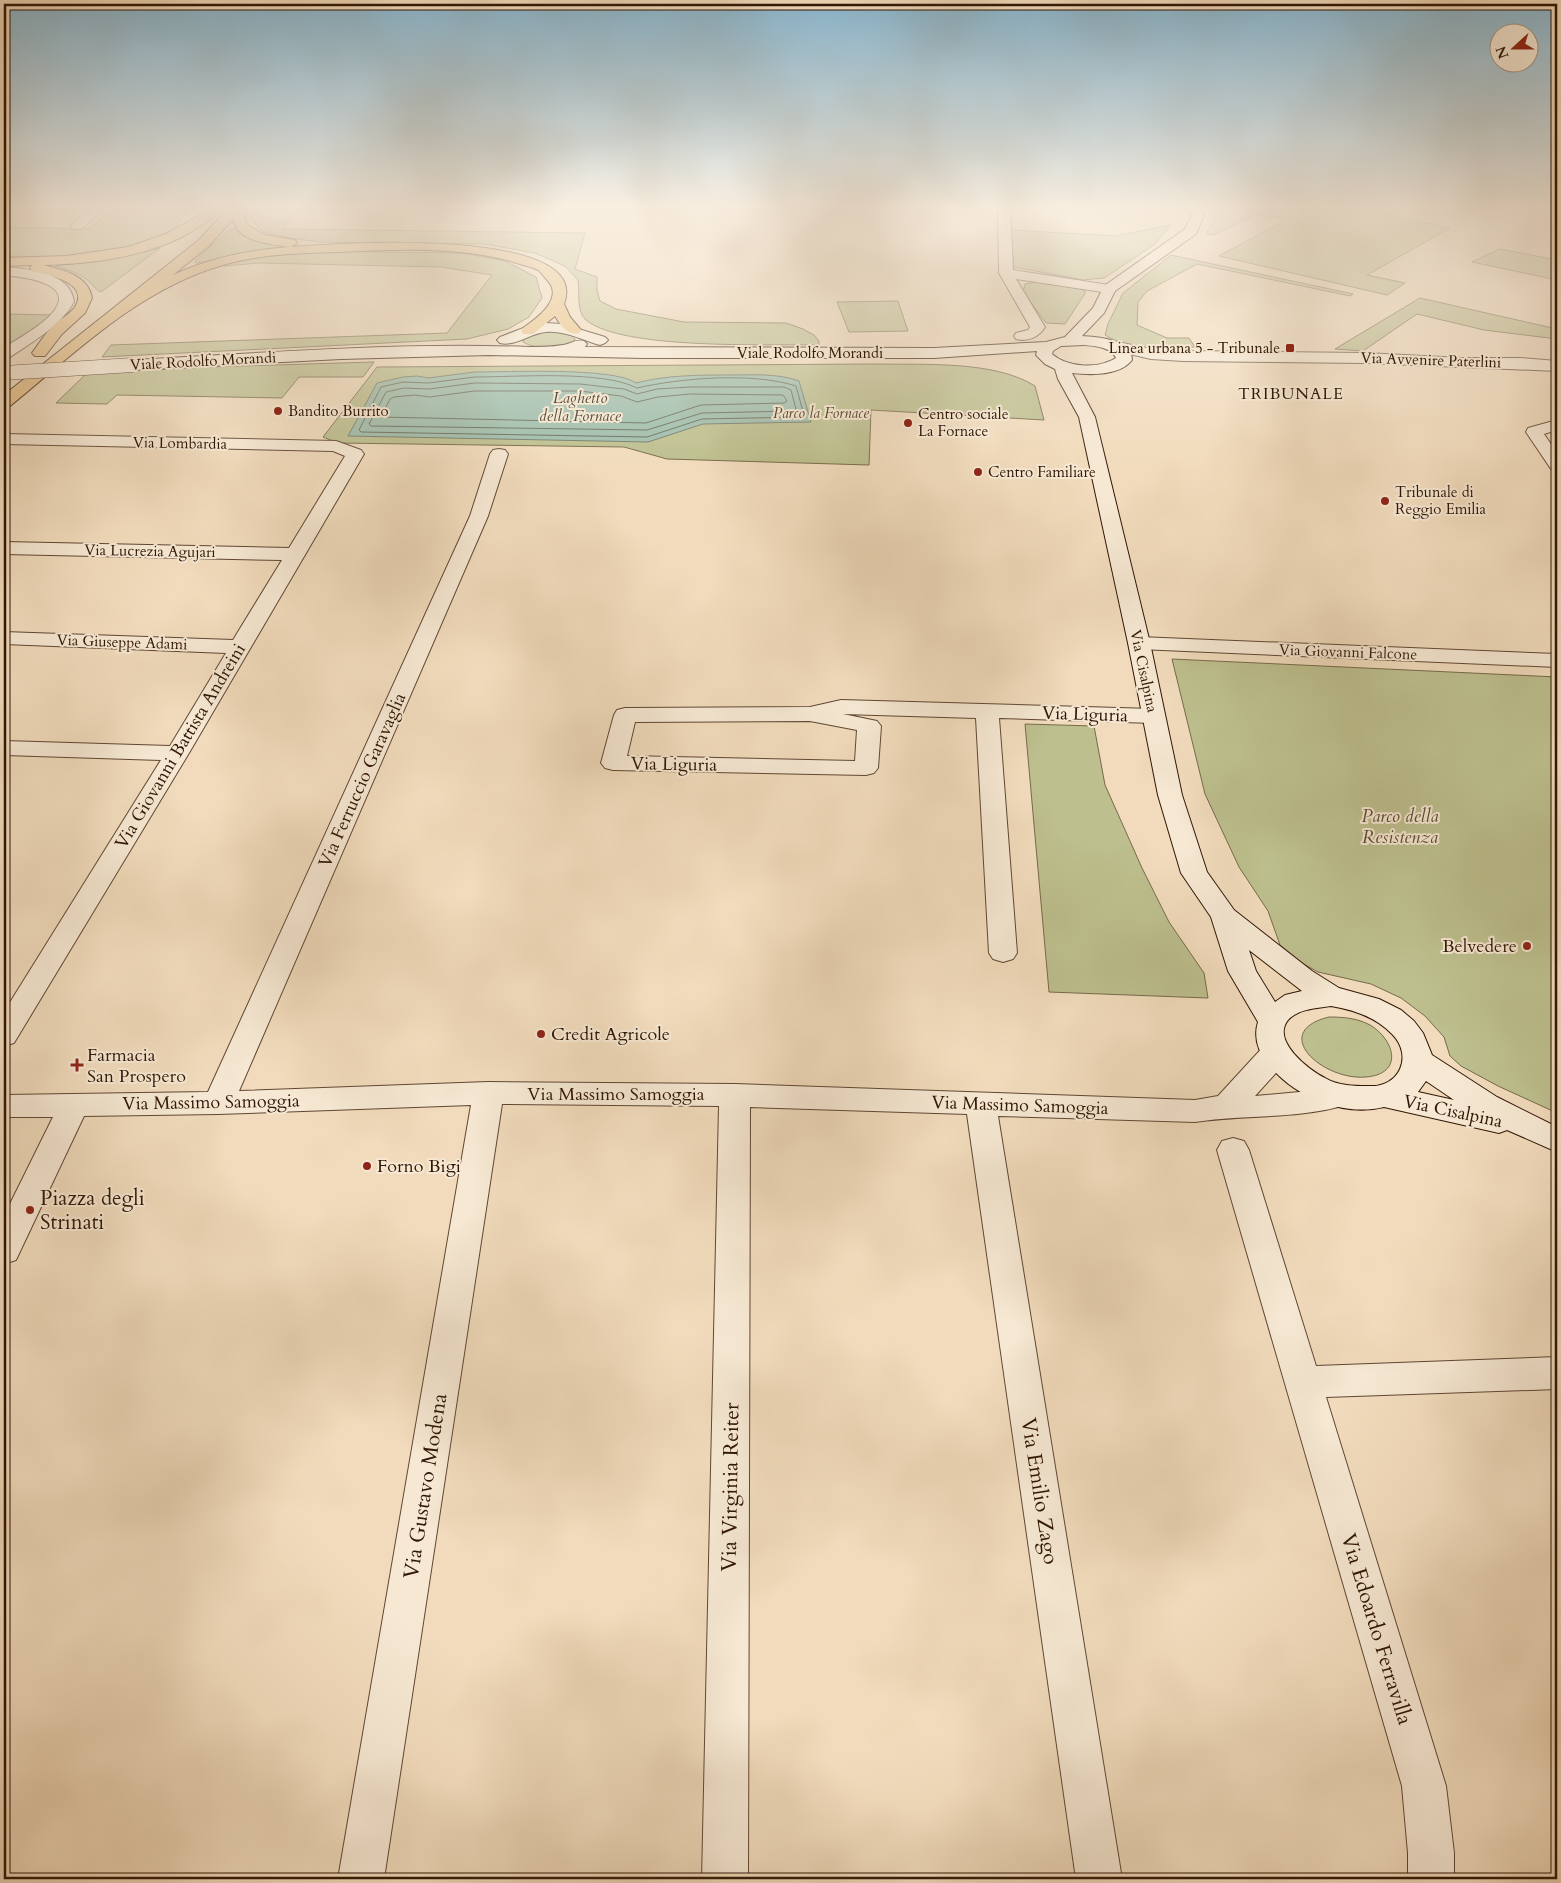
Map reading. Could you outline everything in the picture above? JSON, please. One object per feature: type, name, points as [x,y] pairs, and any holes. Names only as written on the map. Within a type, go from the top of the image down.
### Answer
[{"type":"highway","points":[[40,353],[58,328],[74,316],[82,306],[85,298],[84,293]]},
{"type":"highway","points":[[4,403],[143,293]]},
{"type":"highway","points":[[132,302],[148,293]]},
{"type":"highway","points":[[560,293],[558,305],[564,318],[578,333]]},
{"type":"highway","points":[[522,334],[544,320],[558,305]]},
{"type":"highway","points":[[4,381],[93,312]]},
{"type":"street","points":[[4,355],[59,315],[66,301],[66,293]]},
{"type":"street","points":[[1018,293],[1038,327],[1033,333],[1021,336]]},
{"type":"street","points":[[1069,341],[1094,342],[1112,346],[1124,355],[1124,360],[1113,366],[1085,370],[1053,357],[1099,310],[1108,293]]},
{"type":"street","points":[[1094,342],[1099,310]]},
{"type":"street","name":"Viale Rodolfo Morandi","points":[[402,353],[556,327],[631,346],[686,352]]},
{"type":"street","points":[[563,351],[581,344],[578,333]]},
{"type":"street","points":[[522,334],[514,342],[525,350]]},
{"type":"street","name":"Via Avvenire Paterlini","points":[[1112,346],[1151,354],[1183,356],[1231,355],[1248,358],[1341,358],[1462,363],[1521,363],[1557,366]]},
{"type":"street","name":"Viale Rodolfo Morandi","points":[[4,373],[248,358],[525,350],[644,354],[686,352],[934,353],[1053,357]]},
{"type":"street","name":"Via Avvenire Paterlini","points":[[1113,366],[1183,356]]},
{"type":"street","name":"Via Cisalpina","points":[[1053,357],[1087,417],[1139,643],[1170,794],[1194,873],[1224,916],[1302,978],[1330,996]]},
{"type":"street","name":"Via Avvenire Paterlini","points":[[1521,363],[1557,358]]},
{"type":"street","name":"Via Cisalpina","points":[[1087,417],[1091,381],[1113,366]]},
{"type":"street","points":[[1557,425],[1534,432],[1557,465]]},
{"type":"street","name":"Via Lombardia","points":[[4,439],[336,446],[354,454]]},
{"type":"street","name":"Via Giovanni Battista Andreini","points":[[4,1036],[177,753],[354,454]]},
{"type":"street","name":"Via Ferruccio Garavaglia","points":[[218,1103],[479,516],[499,454]]},
{"type":"street","name":"Via Lucrezia Agujari","points":[[4,548],[296,554]]},
{"type":"street","name":"Via Giuseppe Adami","points":[[4,638],[240,647]]},
{"type":"street","name":"Via Giovanni Falcone","points":[[1139,643],[1557,661]]},
{"type":"street","name":"Via Liguria","points":[[810,714],[869,726],[866,768],[613,763],[625,715],[810,714],[841,707],[1153,716]]},
{"type":"street","points":[[987,711],[1003,953]]},
{"type":"street","points":[[4,748],[177,753]]},
{"type":"street","name":"Via Cisalpina","points":[[1224,916],[1242,972],[1272,1020],[1280,1009],[1294,1001],[1311,997],[1330,996],[1352,1000],[1373,1007],[1392,1018],[1406,1031],[1416,1046],[1419,1061],[1415,1076],[1404,1089],[1385,1096],[1363,1099],[1338,1096],[1318,1089],[1300,1079],[1285,1067],[1275,1054]]},
{"type":"street","points":[[1227,1106],[1275,1054],[1269,1036],[1272,1020]]},
{"type":"street","name":"Via Cisalpina","points":[[1419,1061],[1448,1082],[1520,1125],[1557,1140]]},
{"type":"street","name":"Via Massimo Samoggia","points":[[4,1106],[218,1103],[488,1094],[735,1095],[1195,1111],[1227,1106],[1257,1108],[1310,1102],[1338,1096]]},
{"type":"street","name":"Via Gustavo Modena","points":[[361,1879],[488,1094]]},
{"type":"street","name":"Via Virginia Reiter","points":[[725,1879],[735,1095]]},
{"type":"street","name":"Via Cisalpina","points":[[1385,1096],[1520,1125]]},
{"type":"street","name":"Via Emilio Zago","points":[[981,1104],[1099,1879]]},
{"type":"street","points":[[4,1250],[12,1219],[74,1105]]},
{"type":"street","name":"Via Edoardo Ferravilla","points":[[1233,1150],[1424,1786],[1432,1853],[1431,1879]]},
{"type":"street","points":[[1304,1382],[1557,1373]]},
{"type":"green space","points":[[478,293],[541,293],[542,298],[529,317],[508,329],[467,339],[102,357],[111,345],[447,333]]},
{"type":"green space","points":[[579,293],[598,293],[600,301],[616,309],[684,322],[786,323],[814,335],[819,341],[819,345],[733,345],[662,341],[604,330],[586,320],[580,307]]},
{"type":"green space","points":[[1024,293],[1085,293],[1065,324],[1046,323]]},
{"type":"green space","points":[[1123,293],[1145,293],[1138,302],[1137,325],[1167,338],[1189,338],[1195,347],[1138,347],[1105,335],[1108,324]]},
{"type":"green space","points":[[1335,293],[1353,294],[1350,296]]},
{"type":"green space","points":[[1420,298],[1557,329],[1557,339],[1484,330],[1417,314],[1363,351],[1335,349]]},
{"type":"green space","points":[[898,301],[908,331],[849,332],[837,302]]},
{"type":"green space","points":[[4,314],[54,315],[4,350]]},
{"type":"green space","points":[[550,331],[573,336],[575,340],[564,346],[549,348],[528,345],[523,342],[525,337]]},
{"type":"green space","points":[[374,362],[363,377],[299,377],[282,398],[117,395],[107,404],[56,403],[87,373]]},
{"type":"green space","name":"Parco la Fornace","points":[[874,364],[979,368],[1018,378],[1035,386],[1044,420],[871,410],[869,465],[667,459],[624,447],[338,443],[323,437],[377,367]]},
{"type":"green space","name":"Parco della Resistenza","points":[[1172,659],[1557,677],[1557,1113],[1498,1086],[1461,1066],[1450,1056],[1444,1037],[1425,1016],[1401,998],[1371,984],[1318,972],[1302,963],[1280,945],[1268,911],[1239,867],[1205,794]]},
{"type":"green space","points":[[1025,724],[1094,726],[1105,785],[1142,868],[1169,922],[1204,973],[1208,998],[1049,992]]},
{"type":"green space","points":[[1329,1017],[1360,1021],[1379,1031],[1390,1047],[1392,1056],[1391,1063],[1386,1070],[1378,1075],[1366,1077],[1350,1076],[1319,1064],[1308,1054],[1303,1044],[1303,1033],[1311,1024]]},
{"type":"water","name":"Laghetto della Fornace","points":[[475,372],[584,372],[624,378],[636,383],[659,378],[694,375],[756,375],[791,378],[799,381],[811,422],[703,424],[648,442],[348,436],[377,383],[403,377],[417,376],[428,378]]},
{"type":"place","name":"Linea urbana 5 - Tribunale","points":[[1290,348]]},
{"type":"place","name":"Bandito Burrito","points":[[278,411]]},
{"type":"place","name":"Centro sociale La Fornace","points":[[908,423]]},
{"type":"place","name":"Centro Familiare","points":[[978,472]]},
{"type":"place","name":"Tribunale di Reggio Emilia","points":[[1385,501]]},
{"type":"place","name":"Belvedere","points":[[1527,946]]},
{"type":"place","name":"Credit Agricole","points":[[541,1034]]},
{"type":"place","name":"Farmacia San Prospero","points":[[77,1065]]},
{"type":"place","name":"Forno Bigi","points":[[367,1166]]},
{"type":"place","name":"Piazza degli Strinati","points":[[30,1210]]},
{"type":"district","name":"TRIBUNALE","points":[[1291,393]]}]
